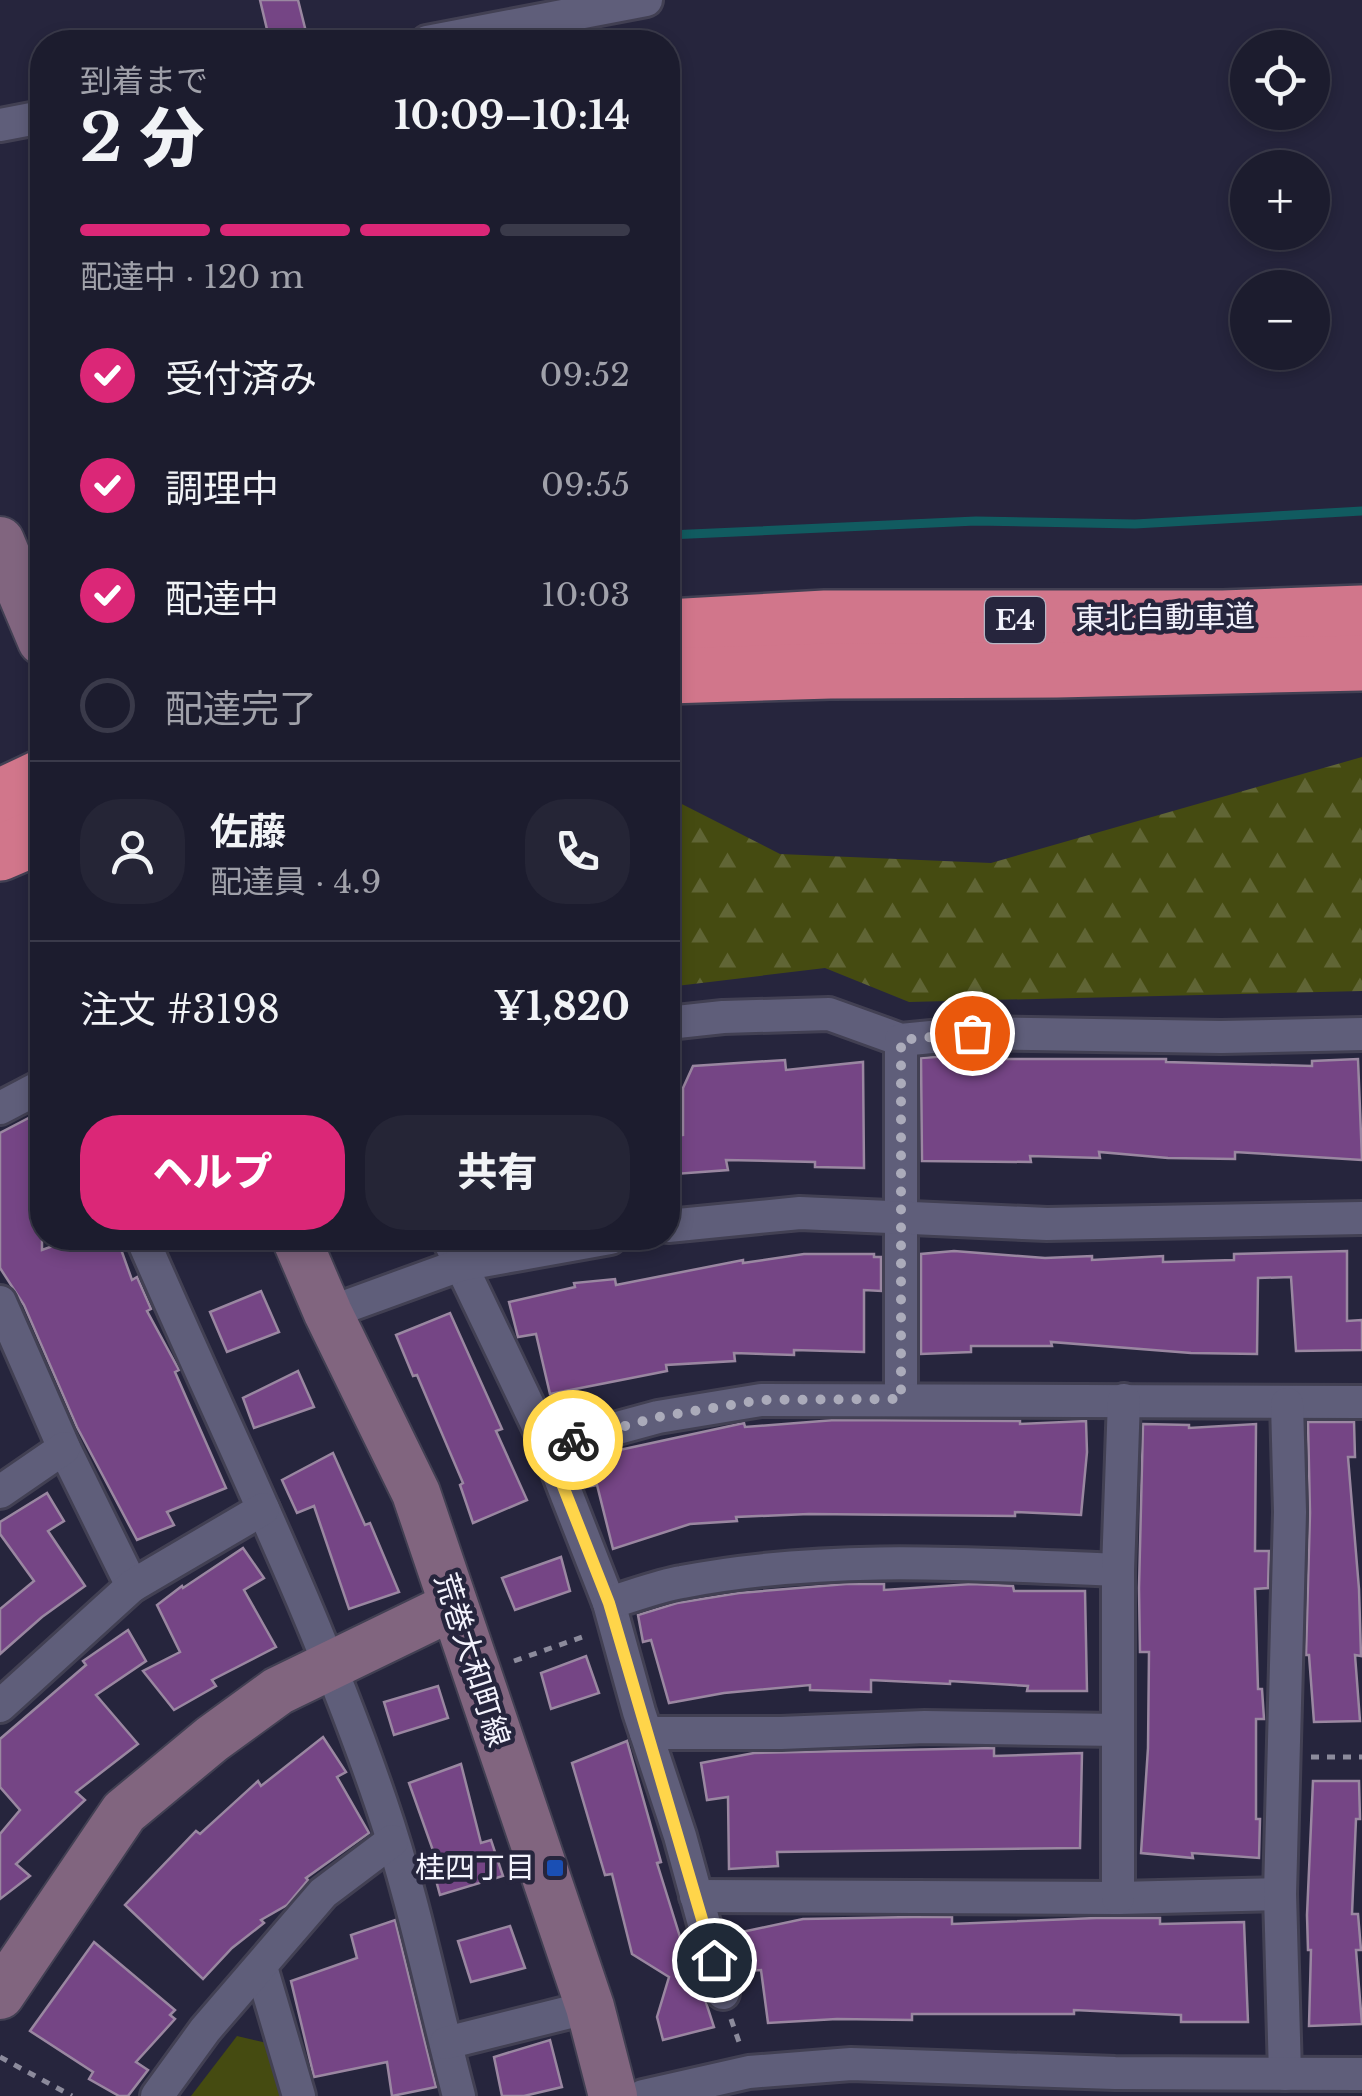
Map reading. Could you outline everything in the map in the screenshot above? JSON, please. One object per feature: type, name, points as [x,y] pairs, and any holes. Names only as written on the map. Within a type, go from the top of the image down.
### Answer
[{"type":"highway","name":"東北自動車道","points":[[680,626],[825,618],[1186,619],[1362,613]]},
{"type":"highway","name":"東北自動車道","points":[[680,676],[1362,664]]},
{"type":"highway","points":[[0,796],[30,782]]},
{"type":"highway","points":[[0,853],[30,841]]},
{"type":"street","points":[[489,30],[646,0]]},
{"type":"street","points":[[0,125],[30,119]]},
{"type":"street","points":[[0,541],[30,611]]},
{"type":"street","points":[[680,1021],[722,1016],[829,1014],[901,1040],[972,1033],[1221,1037],[1362,1034]]},
{"type":"street","points":[[901,1040],[901,1399]]},
{"type":"street","points":[[0,1108],[30,1092]]},
{"type":"street","points":[[680,1225],[800,1213],[1047,1224],[1362,1218]]},
{"type":"street","points":[[147,1250],[330,1667],[392,1841],[460,2096]]},
{"type":"street","name":"荒巻大和町線","points":[[301,1250],[416,1493],[590,2006],[613,2096]]},
{"type":"street","points":[[328,1313],[454,1251],[548,1448],[612,1614],[722,1993]]},
{"type":"street","points":[[0,1302],[64,1448],[132,1586]]},
{"type":"street","points":[[548,1448],[658,1417],[761,1400],[1362,1402]]},
{"type":"street","points":[[1118,1898],[1118,1570],[1124,1400]]},
{"type":"street","points":[[1286,2074],[1280,1894],[1290,1512],[1287,1404]]},
{"type":"street","points":[[0,1492],[64,1448]]},
{"type":"street","points":[[0,1706],[132,1586],[263,1509]]},
{"type":"street","points":[[612,1614],[680,1582],[768,1570],[919,1562],[1118,1570]]},
{"type":"street","points":[[0,1995],[124,1812],[278,1691],[454,1606]]},
{"type":"street","points":[[646,1733],[925,1727],[1118,1730]]},
{"type":"street","points":[[158,2096],[206,2030],[323,1893],[392,1841]]},
{"type":"street","points":[[696,1896],[1118,1898],[1280,1894]]},
{"type":"street","points":[[261,1967],[300,2096]]},
{"type":"street","points":[[446,2043],[590,2006]]},
{"type":"street","points":[[643,2096],[752,2084],[851,2064],[1115,2085],[1286,2074],[1362,2074]]},
{"type":"path","points":[[505,1665],[612,1614]]},
{"type":"path","points":[[1284,1757],[1362,1757]]},
{"type":"path","points":[[722,1993],[752,2084]]},
{"type":"path","points":[[0,2057],[72,2096]]},
{"type":"green space","points":[[1362,757],[1362,991],[909,1002],[825,968],[680,986],[680,803],[780,854],[991,863]]},
{"type":"green space","points":[[237,2036],[267,2043],[282,2096],[191,2096]]},
{"type":"building","points":[[260,0],[298,0],[306,30],[267,30]]},
{"type":"building","points":[[963,1055],[963,1059],[1166,1059],[1312,1066],[1312,1061],[1358,1059],[1362,1160],[1235,1152],[1235,1159],[1099,1152],[1100,1158],[1030,1156],[1031,1162],[922,1161],[921,1058]]},
{"type":"building","points":[[785,1060],[786,1070],[863,1062],[864,1168],[815,1167],[815,1162],[726,1160],[728,1170],[680,1174],[683,1088],[693,1066]]},
{"type":"building","points":[[30,1117],[30,1250],[121,1250],[132,1280],[137,1277],[151,1309],[147,1311],[179,1370],[175,1372],[226,1488],[167,1512],[174,1525],[137,1540],[77,1427],[24,1305],[0,1268],[0,1133]]},
{"type":"building","points":[[954,1251],[1045,1258],[1092,1256],[1092,1260],[1163,1256],[1163,1262],[1234,1260],[1234,1254],[1347,1251],[1347,1321],[1362,1320],[1362,1350],[1296,1351],[1291,1277],[1258,1278],[1257,1354],[1051,1342],[1052,1346],[971,1346],[971,1352],[921,1354],[921,1254]]},
{"type":"building","points":[[804,1254],[881,1257],[881,1291],[864,1290],[864,1352],[734,1353],[735,1361],[666,1365],[667,1371],[550,1394],[536,1334],[518,1337],[509,1302],[575,1287],[574,1283],[615,1279],[616,1285],[743,1260]]},
{"type":"building","points":[[261,1291],[279,1332],[227,1352],[210,1312]]},
{"type":"building","points":[[450,1313],[502,1429],[496,1431],[527,1500],[473,1523],[460,1485],[463,1483],[396,1335]]},
{"type":"building","points":[[298,1371],[314,1407],[254,1428],[243,1398]]},
{"type":"building","points":[[835,1420],[1020,1424],[1086,1421],[1081,1515],[1015,1512],[1015,1516],[736,1517],[737,1521],[690,1524],[613,1549],[597,1485],[586,1487],[578,1459],[744,1423],[745,1427]]},
{"type":"building","points":[[1308,1422],[1354,1422],[1355,1457],[1348,1457],[1359,1589],[1361,1656],[1355,1655],[1360,1721],[1314,1722],[1306,1655]]},
{"type":"building","points":[[1143,1424],[1189,1428],[1256,1424],[1255,1551],[1269,1551],[1268,1588],[1255,1589],[1258,1689],[1262,1689],[1264,1719],[1256,1719],[1259,1858],[1141,1853],[1149,1652],[1140,1652]]},
{"type":"building","points":[[333,1453],[365,1525],[370,1523],[399,1592],[349,1609],[314,1506],[297,1513],[282,1480]]},
{"type":"building","points":[[47,1493],[64,1521],[48,1531],[85,1586],[0,1654],[0,1609],[34,1581],[0,1534],[0,1522]]},
{"type":"building","points":[[243,1548],[264,1578],[244,1590],[276,1647],[212,1680],[216,1686],[174,1710],[143,1671],[180,1652],[157,1605]]},
{"type":"building","points":[[561,1557],[570,1591],[515,1610],[502,1578]]},
{"type":"building","points":[[884,1584],[884,1590],[972,1584],[1013,1586],[1014,1591],[1085,1591],[1087,1691],[1027,1691],[1028,1686],[871,1680],[871,1692],[810,1690],[810,1685],[669,1703],[651,1640],[643,1642],[638,1615],[677,1603],[739,1593]]},
{"type":"building","points":[[128,1630],[146,1661],[96,1695],[138,1744],[76,1792],[85,1800],[16,1864],[30,1876],[0,1899],[0,1834],[20,1810],[0,1787],[0,1739],[86,1665],[83,1661]]},
{"type":"building","points":[[586,1656],[599,1693],[551,1709],[541,1673]]},
{"type":"building","points":[[438,1686],[448,1718],[394,1735],[384,1702]]},
{"type":"building","points":[[323,1737],[346,1772],[337,1777],[369,1833],[306,1878],[287,1905],[261,1920],[264,1923],[232,1948],[203,1979],[125,1905],[196,1831],[200,1834],[258,1781],[261,1786]]},
{"type":"building","points":[[627,1741],[661,1862],[657,1863],[695,1985],[700,1984],[714,2027],[663,2040],[657,2017],[669,1977],[632,1954],[612,1874],[605,1875],[572,1763]]},
{"type":"building","points":[[994,1748],[994,1756],[1082,1753],[1080,1848],[777,1852],[778,1866],[729,1869],[728,1797],[707,1800],[701,1763],[754,1753]]},
{"type":"building","points":[[461,1764],[481,1843],[491,1840],[503,1876],[440,1895],[430,1858],[435,1856],[409,1783]]},
{"type":"building","points":[[1313,1781],[1359,1781],[1352,1914],[1358,1914],[1361,1950],[1356,1950],[1362,2024],[1309,2026],[1311,1950],[1307,1915]]},
{"type":"building","points":[[952,1917],[952,1924],[1096,1918],[1160,1918],[1160,1924],[1244,1922],[1248,2022],[1181,2022],[1181,2015],[1074,2010],[1074,2014],[912,2014],[912,2020],[768,2023],[761,1970],[748,1971],[742,1932],[803,1919]]},
{"type":"building","points":[[395,1920],[436,2087],[392,2096],[387,2062],[314,2077],[291,1981],[357,1958],[351,1935]]},
{"type":"building","points":[[510,1926],[525,1968],[471,1982],[458,1941]]},
{"type":"building","points":[[94,1942],[175,2010],[170,2015],[175,2019],[136,2062],[148,2070],[128,2096],[119,2096],[89,2079],[93,2072],[30,2031]]},
{"type":"building","points":[[550,2040],[562,2087],[524,2096],[502,2096],[494,2057]]},
{"type":"waterway","points":[[680,534],[976,521],[1135,524],[1362,511]]},
{"type":"way so far","points":[[573,1440],[658,1417],[761,1400],[901,1399],[901,1040],[972,1033]]},
{"type":"place","name":"桂四丁目","points":[[555,1868]]},
{"type":"route","points":[[573,1440],[548,1448],[609,1603],[714,1960]]}]
